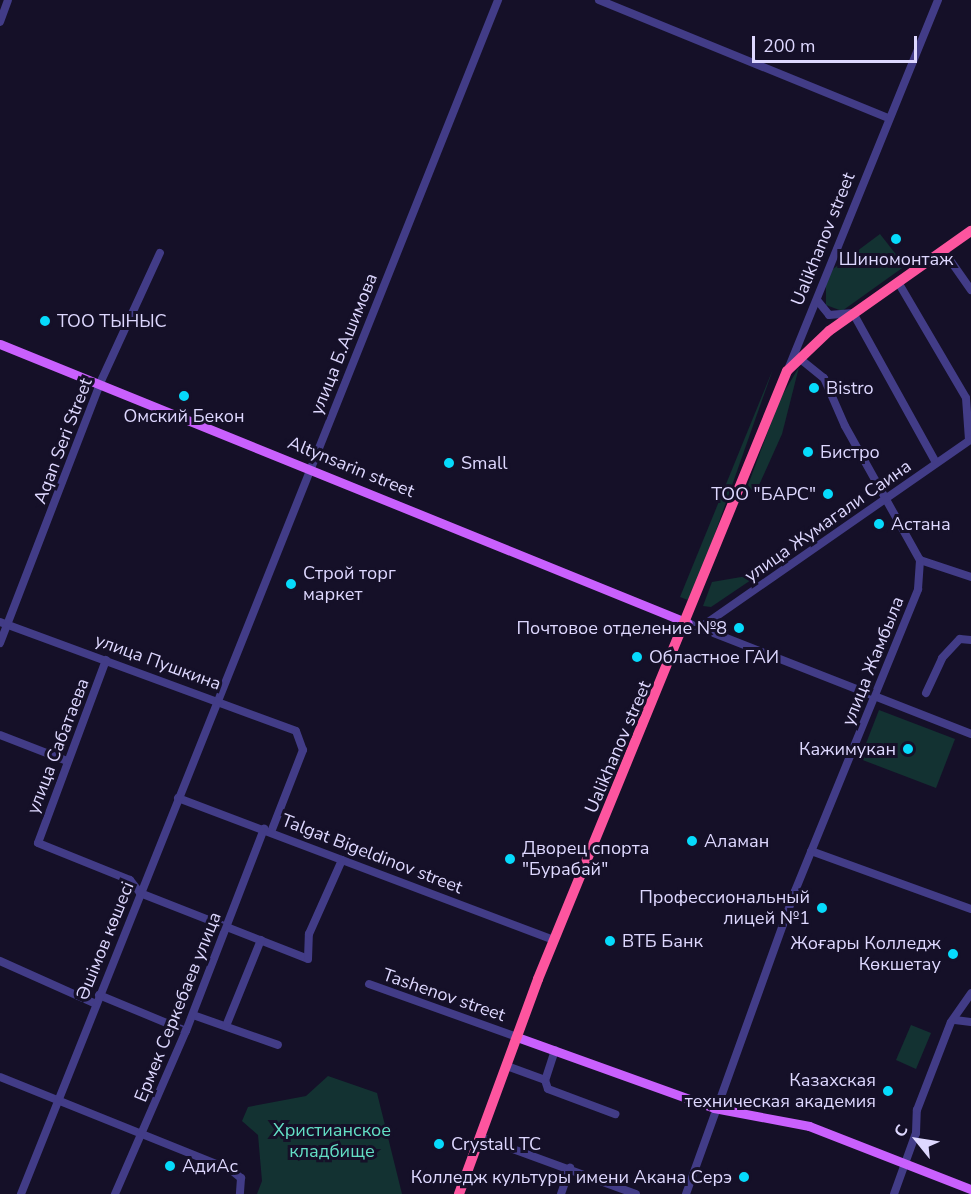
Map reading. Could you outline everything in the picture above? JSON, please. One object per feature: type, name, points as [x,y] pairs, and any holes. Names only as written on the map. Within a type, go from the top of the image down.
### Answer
[{"type":"highway","name":"Ualikhanov street","points":[[457,1194],[554,940],[688,623],[787,371],[799,358],[853,313],[971,231]]},
{"type":"highway","points":[[457,1194],[517,1037]]},
{"type":"main road","name":"Altynsarin street","points":[[0,344],[101,381],[688,623]]},
{"type":"main road","points":[[517,1037],[714,1108],[809,1126],[971,1189]]},
{"type":"street","points":[[0,22],[8,0]]},
{"type":"street","name":"улица Б.Ашимова","points":[[217,699],[498,0]]},
{"type":"street","points":[[599,0],[888,118]]},
{"type":"street","name":"Ualikhanov street","points":[[787,371],[888,118],[938,0]]},
{"type":"street","points":[[943,250],[971,290]]},
{"type":"street","name":"Aqan Seri Street","points":[[0,643],[4,623],[101,381],[160,253]]},
{"type":"street","points":[[898,282],[966,398],[970,439]]},
{"type":"street","points":[[817,300],[829,315],[853,313],[936,463]]},
{"type":"street","points":[[799,358],[824,378],[845,426],[920,560],[971,577]]},
{"type":"street","name":"улица Жумагали Саина","points":[[701,627],[970,439]]},
{"type":"street","name":"улица Жамбыла","points":[[686,1194],[714,1108],[812,851],[918,589],[920,560]]},
{"type":"street","name":"улица Пушкина","points":[[4,623],[285,725],[302,738]]},
{"type":"street","points":[[688,623],[971,734]]},
{"type":"street","points":[[926,693],[942,658],[960,639],[971,640]]},
{"type":"street","name":"улица Сабатаева","points":[[106,660],[38,843],[130,880],[140,892]]},
{"type":"street","name":"Әшімов көшесі","points":[[21,1194],[217,699]]},
{"type":"street","points":[[0,735],[67,761]]},
{"type":"street","name":"Ермек Серкебаев улица","points":[[115,1194],[302,754],[302,738]]},
{"type":"street","name":"Talgat Bigeldinov street","points":[[178,798],[268,830],[554,940]]},
{"type":"street","points":[[812,851],[971,909]]},
{"type":"street","points":[[140,892],[308,959],[309,934],[342,860]]},
{"type":"street","points":[[226,1026],[261,939]]},
{"type":"street","points":[[0,961],[96,1004]]},
{"type":"street","name":"Tashenov street","points":[[369,984],[517,1037]]},
{"type":"street","points":[[894,1194],[916,1133],[917,1110],[951,1022],[971,993]]},
{"type":"street","points":[[99,996],[186,1031]]},
{"type":"street","points":[[193,1015],[278,1045]]},
{"type":"street","points":[[951,1022],[971,1022]]},
{"type":"street","points":[[555,1050],[545,1080],[548,1089],[615,1114]]},
{"type":"street","points":[[507,1066],[545,1080]]},
{"type":"street","points":[[0,1077],[231,1170],[242,1181],[240,1194]]},
{"type":"street","points":[[480,1137],[570,1167],[636,1194]]},
{"type":"street","points":[[561,1194],[570,1167]]},
{"type":"green space","points":[[880,234],[905,266],[842,311],[826,305],[826,283],[833,269]]},
{"type":"green space","points":[[799,367],[782,434],[755,494],[748,485],[780,399]]},
{"type":"green space","points":[[773,369],[706,559],[688,600],[680,597]]},
{"type":"green space","points":[[747,576],[751,580],[711,607],[703,606],[712,582]]},
{"type":"green space","name":"Кажимукан","points":[[879,710],[955,739],[936,788],[860,759]]},
{"type":"green space","points":[[911,1025],[931,1033],[916,1069],[896,1060]]},
{"type":"green space","name":"Христианское кладбище","points":[[328,1076],[377,1093],[402,1194],[257,1194],[262,1181],[258,1135],[242,1121],[248,1107],[306,1096]]},
{"type":"place","name":"Шиномонтаж","points":[[896,239]]},
{"type":"place","name":"ТОО ТЫНЫС","points":[[45,321]]},
{"type":"place","name":"Bistro","points":[[814,388]]},
{"type":"place","name":"Омский Бекон","points":[[184,396]]},
{"type":"place","name":"Бистро","points":[[808,452]]},
{"type":"place","name":"Small","points":[[449,463]]},
{"type":"place","name":"ТОО \"БАРС\"","points":[[828,494]]},
{"type":"place","name":"Астана","points":[[879,524]]},
{"type":"place","name":"Строй торг маркет","points":[[291,584]]},
{"type":"place","name":"Почтовое отделение №8","points":[[739,628]]},
{"type":"place","name":"Областное ГАИ","points":[[637,657]]},
{"type":"place","name":"Кажимукан","points":[[908,749]]},
{"type":"place","name":"Аламан","points":[[692,841]]},
{"type":"place","name":"Дворец спорта \"Бурабай\"","points":[[510,859]]},
{"type":"place","name":"Профессиональный лицей №1","points":[[822,908]]},
{"type":"place","name":"ВТБ Банк","points":[[610,941]]},
{"type":"place","name":"Жоғары Колледж Көкшетау","points":[[953,954]]},
{"type":"place","name":"Казахская техническая академия","points":[[888,1091]]},
{"type":"place","name":"Crystall TC","points":[[439,1144]]},
{"type":"place","name":"АдиАс","points":[[170,1166]]},
{"type":"place","name":"Колледж культуры имени Акана Серэ","points":[[744,1177]]}]
